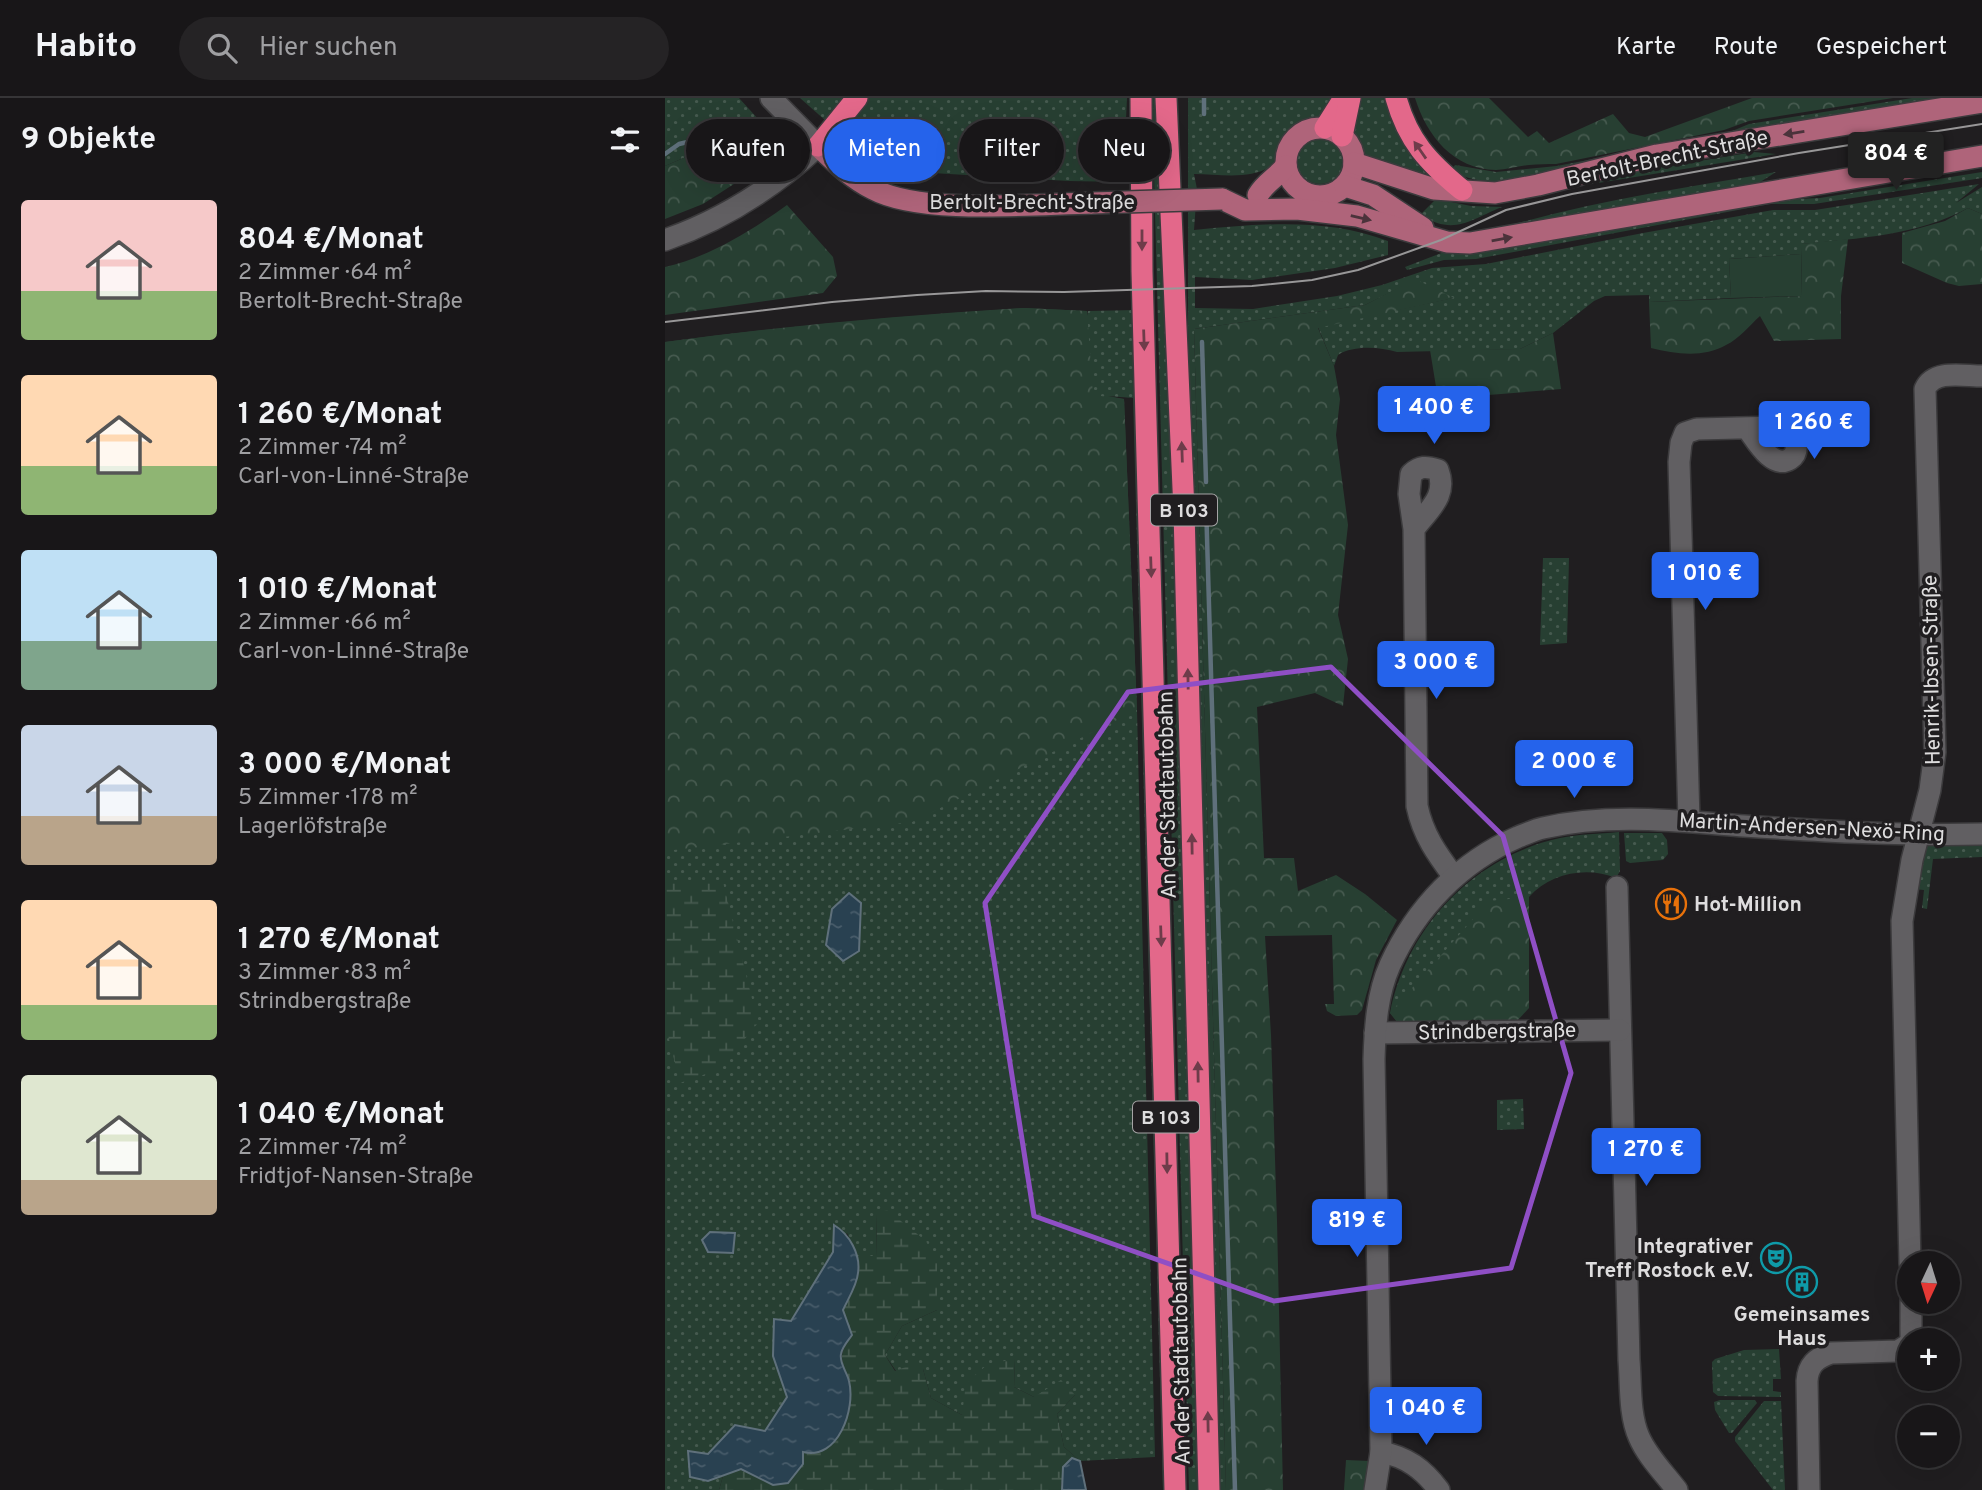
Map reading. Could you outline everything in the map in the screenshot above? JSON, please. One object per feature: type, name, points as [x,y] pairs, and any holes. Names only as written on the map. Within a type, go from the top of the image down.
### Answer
[{"type":"highway","points":[[818,146],[857,98]]},
{"type":"highway","name":"An der Stadtautobahn","points":[[1141,98],[1142,272],[1175,1490]]},
{"type":"highway","name":"An der Stadtautobahn","points":[[1166,98],[1184,511],[1209,1490]]},
{"type":"highway","points":[[1334,132],[1344,98]]},
{"type":"highway","points":[[1334,132],[1350,98]]},
{"type":"highway","points":[[1396,98],[1406,128],[1427,160],[1462,190]]},
{"type":"main road","name":"Bertolt-Brecht-Straße","points":[[1354,163],[1434,189],[1495,193],[1657,155],[1982,102]]},
{"type":"main road","points":[[1301,191],[1294,184],[1286,166],[1286,158],[1293,141],[1307,130],[1334,132],[1351,148],[1354,163],[1350,179],[1345,186]]},
{"type":"main road","name":"Bertolt-Brecht-Straße","points":[[818,146],[853,177],[873,190],[903,200],[936,204],[1092,203],[1222,199],[1273,196],[1301,191],[1312,196],[1324,196],[1336,193],[1345,186],[1373,195],[1435,237]]},
{"type":"main road","name":"Bertolt-Brecht-Straße","points":[[1222,199],[1245,210],[1297,209],[1338,213],[1455,243],[1485,242],[1982,156]]},
{"type":"main road","points":[[1258,195],[1263,186],[1276,178],[1286,166]]},
{"type":"street","points":[[665,240],[690,231],[734,208],[786,173],[818,146],[771,98]]},
{"type":"street","name":"Henrik-Ibsen-Straße","points":[[1910,1251],[1902,921],[1930,790],[1935,752],[1925,390],[1929,381],[1936,377],[1982,376]]},
{"type":"street","points":[[1689,821],[1679,462],[1681,443],[1685,433],[1697,429],[1747,428]]},
{"type":"street","points":[[1414,528],[1417,806],[1429,843],[1454,877]]},
{"type":"street","name":"Martin-Andersen-Nexö-Ring","points":[[1375,1490],[1381,1452],[1375,1033],[1381,994],[1390,966],[1423,910],[1454,877],[1471,863],[1503,844],[1539,828],[1578,821],[1689,821],[1742,826],[1982,834]]},
{"type":"street","points":[[1617,887],[1629,1360],[1634,1418],[1637,1434],[1645,1449],[1677,1490]]},
{"type":"street","name":"Strindbergstraße","points":[[1375,1033],[1620,1030]]},
{"type":"street","points":[[1809,1490],[1807,1381],[1810,1367],[1821,1356],[1831,1353],[1897,1351]]},
{"type":"street","points":[[1381,1452],[1401,1456],[1421,1469],[1439,1490]]},
{"type":"highlighted area","points":[[1331,667],[1503,836],[1571,1073],[1511,1268],[1274,1301],[1034,1216],[985,903],[1128,692]]},
{"type":"green space","points":[[665,98],[739,98],[758,119],[686,119],[686,157],[665,166]]},
{"type":"green space","points":[[800,98],[1127,98],[1126,119],[1078,119],[1078,181],[1064,181],[1064,119],[959,119],[959,175],[945,174],[945,119],[824,119]]},
{"type":"green space","points":[[1152,98],[1158,98],[1159,119],[1153,119]]},
{"type":"green space","points":[[1188,98],[1335,98],[1320,117],[1304,120],[1291,129],[1284,138],[1278,157],[1270,167],[1243,175],[1194,174],[1197,189],[1194,230],[1316,225],[1364,233],[1388,241],[1388,255],[1335,268],[1252,280],[1195,277],[1195,308],[1253,309],[1337,296],[1382,285],[1432,268],[1486,264],[1773,210],[1815,210],[1979,184],[1956,203],[1982,187],[1982,214],[1968,208],[1929,225],[1908,230],[1802,244],[1801,254],[1729,259],[1731,298],[1649,302],[1649,295],[1605,296],[1594,301],[1553,333],[1520,349],[1397,352],[1359,348],[1338,355],[1334,366],[1318,327],[1453,298],[1415,280],[1365,305],[1194,329],[1226,1490],[1218,1490],[1188,328]]},
{"type":"green space","points":[[1360,98],[1392,98],[1437,180],[1371,164],[1355,132]]},
{"type":"green space","points":[[1415,98],[1489,98],[1528,137],[1537,131],[1549,143],[1613,114],[1629,133],[1645,137],[1752,98],[1893,98],[1749,121],[1724,130],[1556,164],[1496,170],[1467,164],[1444,148],[1427,125]]},
{"type":"green space","points":[[1912,98],[1964,98],[1725,134],[1749,124]]},
{"type":"green space","points":[[1320,138],[1337,144],[1343,161],[1337,178],[1320,184],[1303,178],[1297,161],[1303,144]]},
{"type":"green space","points":[[1754,152],[1776,154],[1586,185],[1650,169]]},
{"type":"green space","points":[[686,157],[686,182],[737,182],[703,204],[665,219],[665,166]]},
{"type":"green space","points":[[1598,158],[1543,174],[1501,181],[1478,180],[1450,172],[1455,165],[1496,172],[1557,166]]},
{"type":"green space","points":[[1776,172],[1754,186],[1504,227],[1605,202]]},
{"type":"green space","points":[[1982,172],[1982,178],[1814,204],[1770,204],[1476,259],[1444,260],[1407,270],[1405,267],[1444,252],[1486,252],[1771,200],[1820,198]]},
{"type":"green space","points":[[1154,182],[1162,182],[1167,272],[1198,1490],[1189,1490]]},
{"type":"green space","points":[[1436,199],[1471,206],[1502,207],[1462,224],[1443,224],[1420,215]]},
{"type":"green space","points":[[787,205],[833,257],[837,276],[823,293],[665,315],[665,267],[698,257],[729,242]]},
{"type":"green space","points":[[1968,208],[1982,214],[1982,284],[1959,286],[1947,283],[1902,263],[1902,233],[1945,221]]},
{"type":"green space","points":[[1848,239],[1841,296],[1841,339],[1774,341],[1760,316],[1731,342],[1708,352],[1680,353],[1651,348],[1649,302],[1802,296],[1801,244]]},
{"type":"green space","points":[[1801,254],[1802,296],[1731,298],[1729,259]]},
{"type":"green space","points":[[1415,279],[1454,298],[1318,328],[1334,366],[1340,399],[1336,435],[1348,525],[1338,615],[1348,659],[1343,706],[1315,693],[1257,707],[1264,858],[1294,858],[1298,891],[1336,875],[1397,920],[1376,960],[1362,1010],[1357,1015],[1336,1016],[1327,1011],[1325,1004],[1334,1004],[1332,935],[1265,936],[1271,1035],[1283,1490],[1226,1490],[1194,329],[1365,305]]},
{"type":"green space","points":[[1024,308],[1087,311],[1088,316],[1088,311],[1135,310],[1167,1490],[1163,1490],[1133,398],[1108,396],[1124,399],[1137,710],[1155,1457],[1080,1461],[1064,1447],[1057,1414],[1075,1395],[1034,1397],[1014,1387],[1015,1359],[962,1415],[931,1398],[923,1369],[896,1371],[885,1355],[902,1326],[937,1310],[876,1214],[877,1257],[856,1256],[847,1233],[791,1321],[774,1319],[773,1356],[787,1397],[765,1431],[735,1425],[708,1481],[723,1476],[719,1490],[665,1490],[665,342],[844,322]]},
{"type":"green space","points":[[1024,308],[1087,311],[1093,395],[1124,399],[1137,710],[912,822],[665,851],[665,342],[844,322]]},
{"type":"green space","points":[[1553,333],[1561,389],[1476,396],[1439,405],[1430,350],[1520,349]]},
{"type":"green space","points":[[1543,558],[1569,558],[1567,643],[1540,645]]},
{"type":"green space","points":[[1619,832],[1620,871],[1616,878],[1605,874],[1569,874],[1547,882],[1529,897],[1529,1008],[1398,1023],[1390,1013],[1412,952],[1428,925],[1449,900],[1472,879],[1499,861],[1528,847],[1560,838]]},
{"type":"green space","points":[[1624,833],[1662,833],[1667,840],[1668,854],[1663,860],[1630,863],[1626,861]]},
{"type":"green space","points":[[1933,841],[1982,841],[1982,857],[1933,859],[1927,909],[1922,908],[1924,890],[1913,889],[1923,850]]},
{"type":"green space","points":[[665,880],[723,882],[758,1023],[720,1069],[680,1083],[668,1035],[665,1034]]},
{"type":"green space","points":[[1529,897],[1529,1008],[1517,1021],[1398,1023],[1390,1013],[1489,901]]},
{"type":"green space","points":[[1523,1099],[1524,1129],[1497,1130],[1497,1100]]},
{"type":"green space","points":[[887,1210],[926,1241],[937,1263],[937,1310],[902,1326],[885,1355],[895,1371],[916,1363],[923,1369],[931,1398],[962,1415],[966,1383],[988,1364],[1015,1359],[1014,1387],[1034,1397],[1061,1380],[1075,1395],[1057,1414],[1064,1447],[1080,1461],[1072,1459],[1061,1484],[1062,1490],[719,1490],[723,1476],[741,1469],[773,1485],[802,1451],[850,1382],[842,1353],[852,1335],[843,1310],[859,1272],[856,1256],[877,1256],[876,1214]]},
{"type":"green space","points":[[1779,1349],[1781,1379],[1773,1379],[1773,1391],[1781,1392],[1781,1397],[1718,1396],[1713,1392],[1712,1362],[1715,1359],[1744,1350]]},
{"type":"green space","points":[[1755,1400],[1757,1403],[1732,1433],[1729,1433],[1715,1410],[1714,1402]]},
{"type":"green space","points":[[1764,1401],[1781,1401],[1785,1490],[1773,1490],[1735,1441],[1735,1437]]},
{"type":"green space","points":[[1346,1460],[1370,1461],[1365,1490],[1344,1490]]},
{"type":"water","points":[[849,893],[861,903],[859,951],[843,961],[826,945],[832,909]]},
{"type":"water","points":[[834,1225],[853,1245],[858,1259],[856,1282],[843,1310],[852,1335],[841,1354],[850,1392],[850,1405],[842,1430],[826,1449],[815,1453],[803,1452],[803,1464],[788,1483],[773,1485],[741,1469],[708,1481],[690,1477],[688,1451],[708,1454],[735,1425],[765,1431],[787,1397],[773,1356],[774,1319],[791,1321],[833,1252]]},
{"type":"water","points":[[710,1232],[735,1233],[733,1253],[708,1252],[702,1240]]},
{"type":"water","points":[[1072,1458],[1080,1461],[1086,1490],[1062,1490],[1063,1467]]},
{"type":"waterway","points":[[1204,98],[1204,114]]},
{"type":"waterway","points":[[665,154],[686,142]]},
{"type":"waterway","points":[[1202,342],[1206,482]]},
{"type":"waterway","points":[[1206,503],[1235,1490]]},
{"type":"tram line","points":[[665,322],[917,295],[986,291],[1064,292],[1252,286],[1312,280],[1358,270],[1441,240],[1506,210],[1572,194],[1799,153],[1982,124]]},
{"type":"place","name":"Hot-Million","points":[[1671,904]]},
{"type":"place","name":"Integrativer Treff Rostock e.V.","points":[[1776,1258]]},
{"type":"place","name":"Gemeinsames Haus","points":[[1802,1282]]}]
